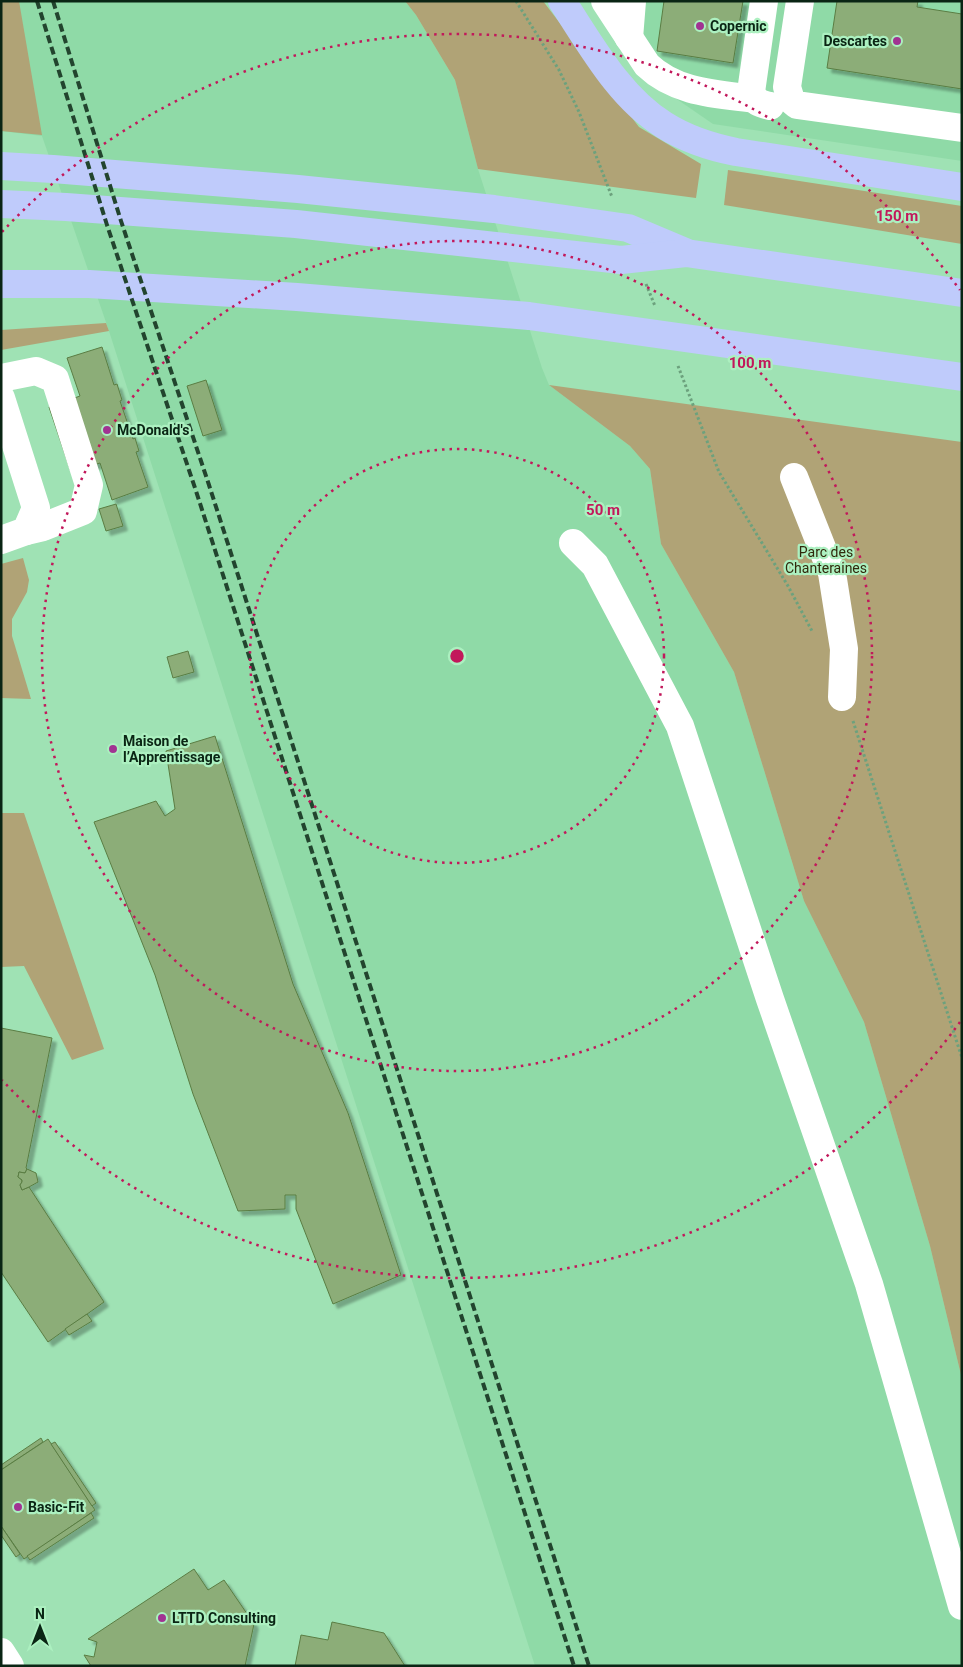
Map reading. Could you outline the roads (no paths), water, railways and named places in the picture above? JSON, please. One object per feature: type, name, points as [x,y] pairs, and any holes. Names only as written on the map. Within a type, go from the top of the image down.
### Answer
[{"type":"highway","points":[[562,1],[598,56],[626,90],[644,110],[680,134],[715,147],[736,152],[962,187]]},
{"type":"highway","points":[[1,166],[288,188],[494,209],[628,228],[686,253]]},
{"type":"highway","points":[[1,204],[296,224],[622,260],[686,253],[962,293]]},
{"type":"highway","points":[[1,284],[89,284],[297,297],[529,316],[962,378]]},
{"type":"street","points":[[605,1],[647,65],[655,72],[698,92],[755,99]]},
{"type":"street","points":[[629,38],[632,1]]},
{"type":"street","points":[[764,1],[751,92],[759,103],[776,108],[789,110],[797,104]]},
{"type":"street","points":[[800,1],[787,87],[791,100],[797,104],[962,128]]},
{"type":"street","points":[[1,378],[36,371],[54,379],[90,485],[83,511],[43,527],[14,535]]},
{"type":"street","points":[[1,398],[36,508],[14,535]]},
{"type":"street","points":[[794,477],[832,573],[844,650],[842,696]]},
{"type":"street","points":[[572,543],[595,565],[680,726],[770,999],[869,1284],[962,1606]]},
{"type":"street","points":[[1,1652],[10,1666]]},
{"type":"railway","points":[[37,1],[107,225],[196,491],[574,1666]]},
{"type":"railway","points":[[53,1],[121,221],[209,485],[589,1666]]},
{"type":"place","name":"Copernic","points":[[700,26]]},
{"type":"place","name":"Descartes","points":[[897,41]]},
{"type":"place","name":"McDonald's","points":[[107,430]]},
{"type":"place","name":"Maison de l’Apprentissage","points":[[113,749]]},
{"type":"place","name":"Basic-Fit","points":[[18,1507]]},
{"type":"place","name":"LTTD Consulting","points":[[162,1618]]},
{"type":"park label","name":"Parc des Chanteraines","points":[[826,560]]}]
